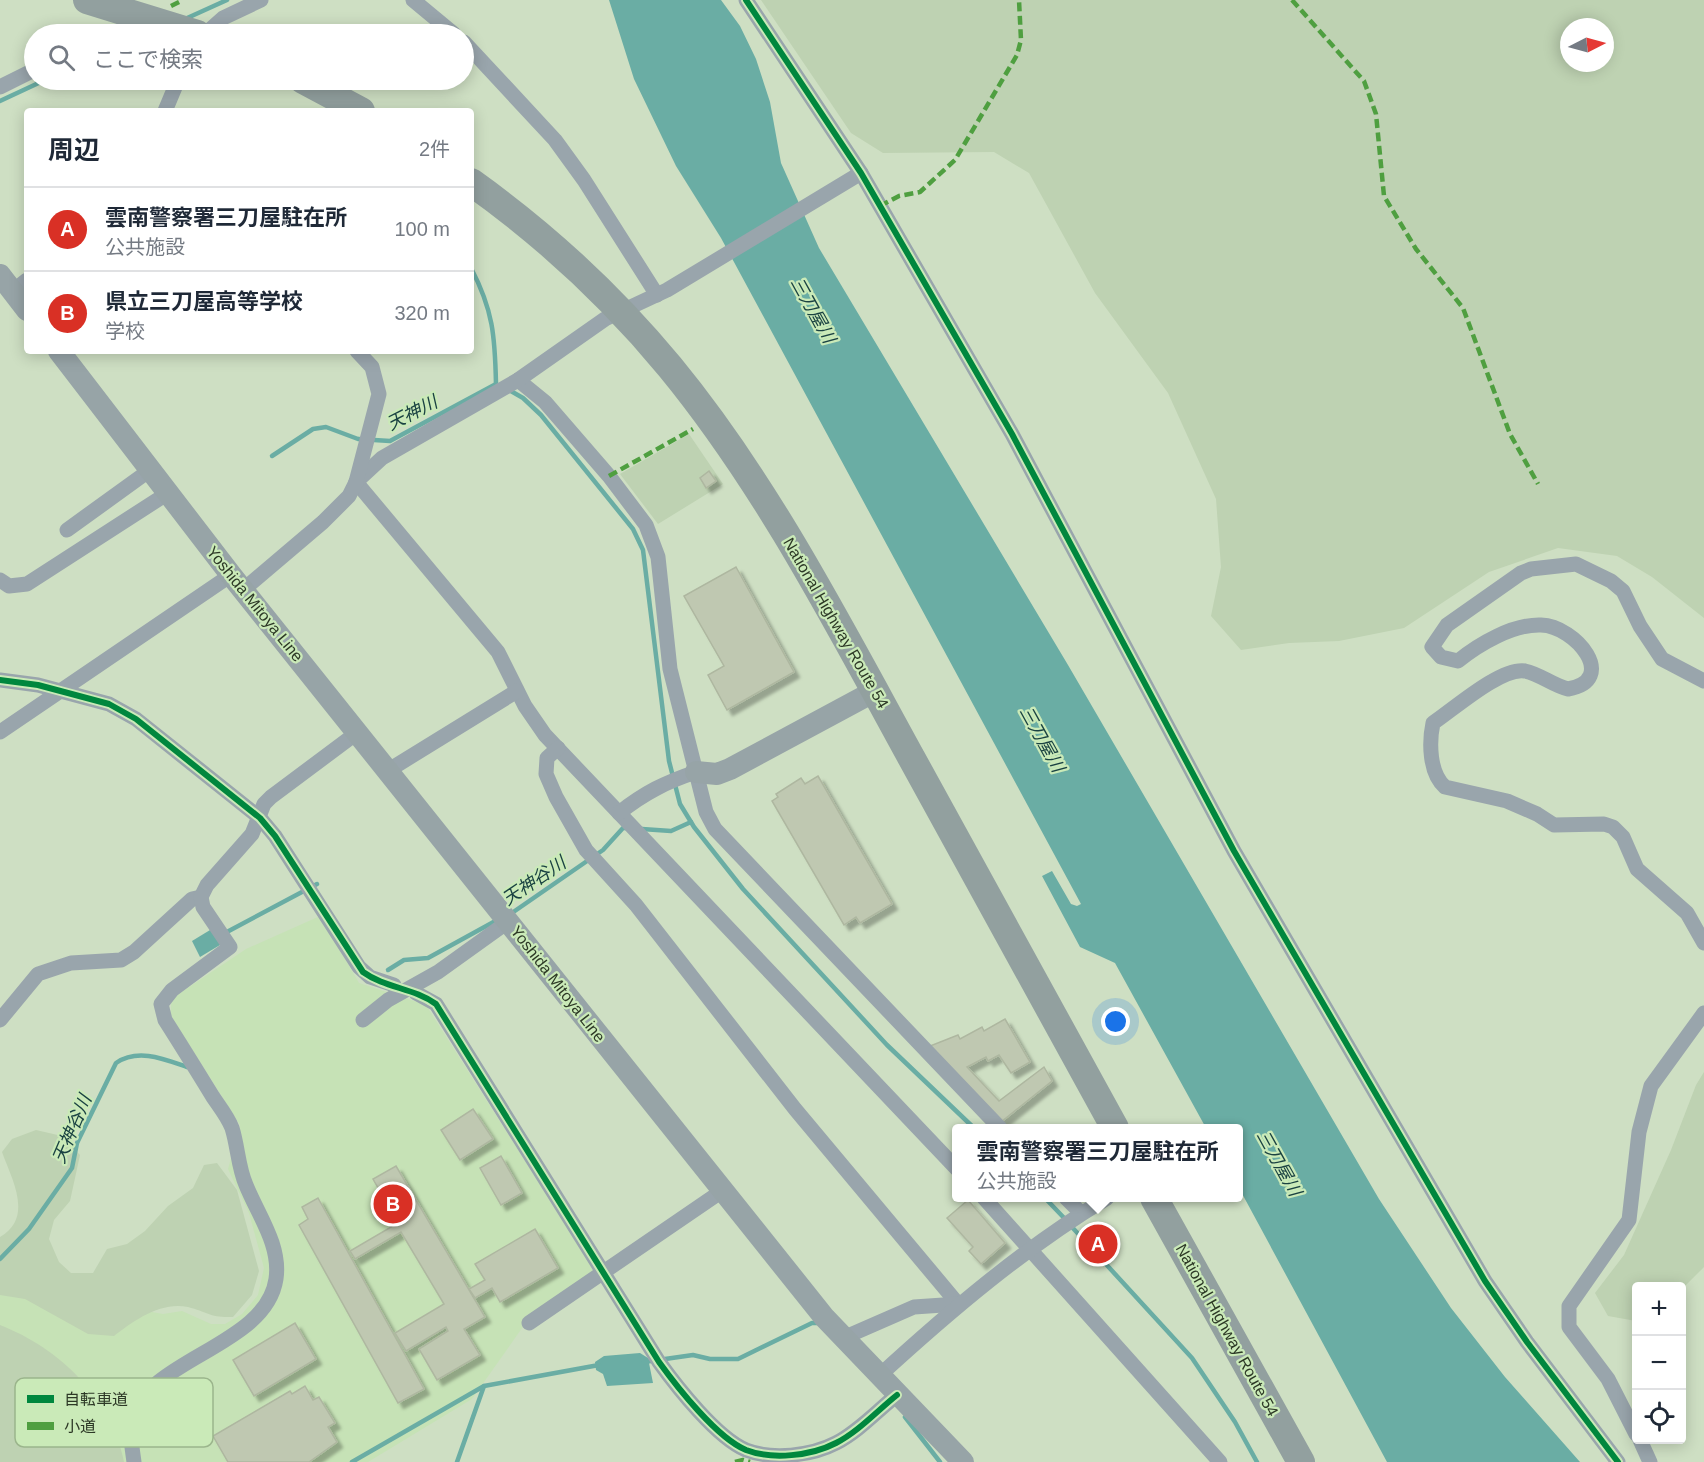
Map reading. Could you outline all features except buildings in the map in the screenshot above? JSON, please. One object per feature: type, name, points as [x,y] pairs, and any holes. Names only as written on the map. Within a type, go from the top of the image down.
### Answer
[{"type":"highway","points":[[87,0],[164,24]]},
{"type":"highway","points":[[322,90],[355,108]]},
{"type":"highway","name":"National Highway Route 54","points":[[474,184],[530,228],[621,311],[670,368],[725,439],[773,513],[875,691],[1113,1124]]},
{"type":"highway","name":"National Highway Route 54","points":[[1157,1202],[1301,1462]]},
{"type":"main road","points":[[9,282],[24,305]]},
{"type":"main road","name":"Yoshida Mitoya Line","points":[[61,354],[237,583],[389,770],[722,1191],[843,1338],[963,1462]]},
{"type":"main road","points":[[696,772],[717,774],[730,770],[875,691]]},
{"type":"street","points":[[216,24],[223,18],[261,0]]},
{"type":"street","points":[[413,0],[442,24]]},
{"type":"street","points":[[746,0],[857,175],[1012,435],[1234,851],[1479,1271],[1527,1342],[1618,1462]]},
{"type":"street","points":[[131,24],[135,15]]},
{"type":"street","points":[[474,53],[555,140],[662,293]]},
{"type":"street","points":[[0,87],[24,75]]},
{"type":"street","points":[[166,108],[174,90]]},
{"type":"street","points":[[356,482],[382,458],[518,380],[621,311],[662,293],[857,175]]},
{"type":"street","points":[[0,732],[58,691],[237,583],[323,522],[349,496],[356,482],[379,394],[372,367],[360,354]]},
{"type":"street","points":[[518,380],[545,402],[646,525],[658,557],[670,669],[706,812],[715,829],[996,1124]]},
{"type":"street","points":[[67,530],[150,470]]},
{"type":"street","points":[[356,482],[498,652],[533,719],[558,748],[952,1164]]},
{"type":"street","points":[[0,580],[9,586],[27,584],[168,493]]},
{"type":"street","points":[[1704,681],[1662,659],[1644,634],[1623,591],[1611,581],[1576,564],[1531,569],[1476,603],[1447,625],[1432,647],[1441,657],[1458,661],[1490,640],[1527,627],[1543,625],[1565,632],[1588,653],[1591,662],[1590,674],[1582,685],[1568,689],[1538,675],[1510,671],[1496,677],[1433,723],[1430,735],[1434,769],[1445,787],[1507,801],[1537,814],[1554,825],[1604,824],[1613,827],[1623,837],[1637,868],[1687,913],[1704,943]]},
{"type":"street","points":[[0,680],[109,704],[136,719],[260,818],[275,836],[363,972],[381,982],[394,985]]},
{"type":"street","points":[[389,770],[517,690]]},
{"type":"street","points":[[164,1378],[232,1335],[250,1320],[269,1298],[276,1280],[277,1263],[272,1240],[245,1183],[231,1126],[162,1011],[164,996],[230,946],[203,907],[201,897],[207,885],[252,834],[264,804],[357,732]]},
{"type":"street","points":[[558,748],[547,758],[546,774],[556,798],[586,850],[636,905],[795,1109],[958,1304]]},
{"type":"street","points":[[619,813],[641,795],[664,782],[696,772]]},
{"type":"street","points":[[0,1020],[38,974],[71,963],[120,960],[134,952],[192,899],[201,897]]},
{"type":"street","points":[[363,1020],[388,1000],[438,972],[509,921]]},
{"type":"street","points":[[416,993],[436,1004],[683,1394],[731,1441],[746,1450],[775,1455],[820,1450],[838,1442],[897,1395]]},
{"type":"street","points":[[1632,1426],[1608,1379],[1569,1327],[1569,1306],[1629,1220],[1639,1132],[1651,1086],[1704,1013]]},
{"type":"street","points":[[529,1323],[722,1191]]},
{"type":"street","points":[[989,1202],[1220,1462]]},
{"type":"street","points":[[1070,1202],[1079,1215]]},
{"type":"street","points":[[879,1376],[958,1304],[1099,1202]]},
{"type":"street","points":[[843,1338],[914,1307],[958,1304]]},
{"type":"street","points":[[1642,1444],[1650,1462]]},
{"type":"street","points":[[133,1447],[134,1462]]},
{"type":"shaded area","points":[[761,0],[1704,0],[1704,618],[1652,577],[1617,556],[1558,548],[1489,572],[1404,628],[1339,641],[1289,643],[1241,650],[1211,616],[1221,567],[1216,499],[1168,393],[1095,293],[1029,173],[994,152],[883,153],[851,133]]},
{"type":"shaded area","points":[[689,434],[723,484],[658,524],[620,474]]},
{"type":"shaded area","points":[[320,916],[359,983],[426,1005],[595,1271],[532,1314],[472,1399],[368,1462],[0,1462],[0,1284],[163,1314],[182,1311],[211,1324],[225,1324],[242,1314],[258,1295],[264,1268],[249,1213],[228,1169],[240,1125],[171,1016],[171,999],[246,949]]},
{"type":"shaded area","points":[[1704,1072],[1704,1267],[1686,1285],[1686,1282],[1632,1282],[1632,1320],[1608,1316],[1595,1293],[1624,1255],[1671,1150],[1696,1085]]},
{"type":"shaded area","points":[[36,1130],[62,1136],[80,1155],[70,1201],[54,1220],[49,1239],[59,1262],[71,1273],[93,1273],[107,1249],[127,1244],[145,1231],[168,1206],[193,1188],[204,1165],[217,1163],[237,1190],[259,1271],[252,1295],[233,1317],[214,1316],[188,1307],[168,1307],[148,1314],[114,1336],[88,1334],[25,1299],[0,1295],[0,1237],[10,1229],[16,1219],[18,1209],[15,1186],[2,1152],[12,1139]]},
{"type":"shaded area","points":[[0,1325],[42,1347],[79,1378],[15,1378],[15,1447],[119,1447],[124,1462],[0,1462]]},
{"type":"water","name":"三刀屋川","points":[[609,0],[721,0],[740,26],[756,59],[770,102],[781,163],[819,248],[1068,665],[1379,1199],[1451,1308],[1505,1377],[1580,1462],[1387,1462],[1243,1195],[1243,1124],[1204,1124],[1115,963],[1080,947],[1042,876],[1052,871],[1071,904],[1077,906],[1081,904],[721,238],[676,166],[634,79]]},
{"type":"water","points":[[215,927],[225,942],[200,957],[192,941]]},
{"type":"water","points":[[640,1353],[648,1358],[653,1383],[607,1386],[603,1374],[596,1370],[595,1362],[604,1356]]},
{"type":"waterway","points":[[185,19],[227,0]]},
{"type":"waterway","points":[[0,101],[24,90]]},
{"type":"waterway","points":[[474,274],[484,297],[491,324],[496,384]]},
{"type":"waterway","name":"天神川","points":[[272,456],[313,429],[326,427],[358,439],[390,441],[496,384]]},
{"type":"waterway","points":[[509,390],[523,398],[541,415],[633,529],[643,550],[669,761],[680,804],[694,827],[743,889],[887,1045],[970,1124]]},
{"type":"waterway","name":"天神谷川","points":[[642,829],[671,831],[691,822]]},
{"type":"waterway","name":"天神谷川","points":[[509,915],[603,850],[623,828],[627,828]]},
{"type":"waterway","name":"天神谷川","points":[[225,933],[317,884]]},
{"type":"waterway","name":"天神谷川","points":[[388,970],[404,960],[428,958],[499,919]]},
{"type":"waterway","name":"天神谷川","points":[[0,1259],[29,1229],[72,1168],[77,1143],[116,1063],[133,1056],[151,1056],[187,1067]]},
{"type":"waterway","points":[[1049,1202],[1066,1220]]},
{"type":"waterway","points":[[1071,1226],[1192,1358],[1235,1422],[1257,1462]]},
{"type":"waterway","points":[[644,1362],[693,1355],[710,1359],[738,1359],[812,1323],[817,1323]]},
{"type":"waterway","points":[[352,1462],[484,1386],[599,1365]]},
{"type":"waterway","points":[[457,1462],[484,1386]]},
{"type":"waterway","points":[[905,1417],[940,1462]]},
{"type":"marked path","points":[[171,6],[183,0]]},
{"type":"marked path","points":[[880,206],[899,196],[920,192],[955,160],[1017,55],[1021,40],[1019,0]]},
{"type":"marked path","points":[[1292,0],[1364,81],[1376,114],[1384,196],[1416,249],[1463,308],[1510,434],[1538,484]]},
{"type":"marked path","points":[[609,476],[693,429]]},
{"type":"marked path","points":[[735,1462],[743,1460],[750,1462]]},
{"type":"cycle path","points":[[746,0],[861,173],[1012,434],[1234,851],[1485,1281],[1527,1342],[1618,1462]]},
{"type":"cycle path","points":[[0,680],[38,685],[109,704],[136,719],[260,818],[275,836],[363,972],[381,982],[418,994],[436,1004],[659,1362],[687,1398],[723,1435],[735,1444],[756,1453],[779,1456],[803,1454],[836,1443],[852,1433],[897,1395]]},
{"type":"place","name":"県立三刀屋高等学校","points":[[393,1204]]},
{"type":"place","name":"雲南警察署三刀屋駐在所","points":[[1098,1244]]}]
